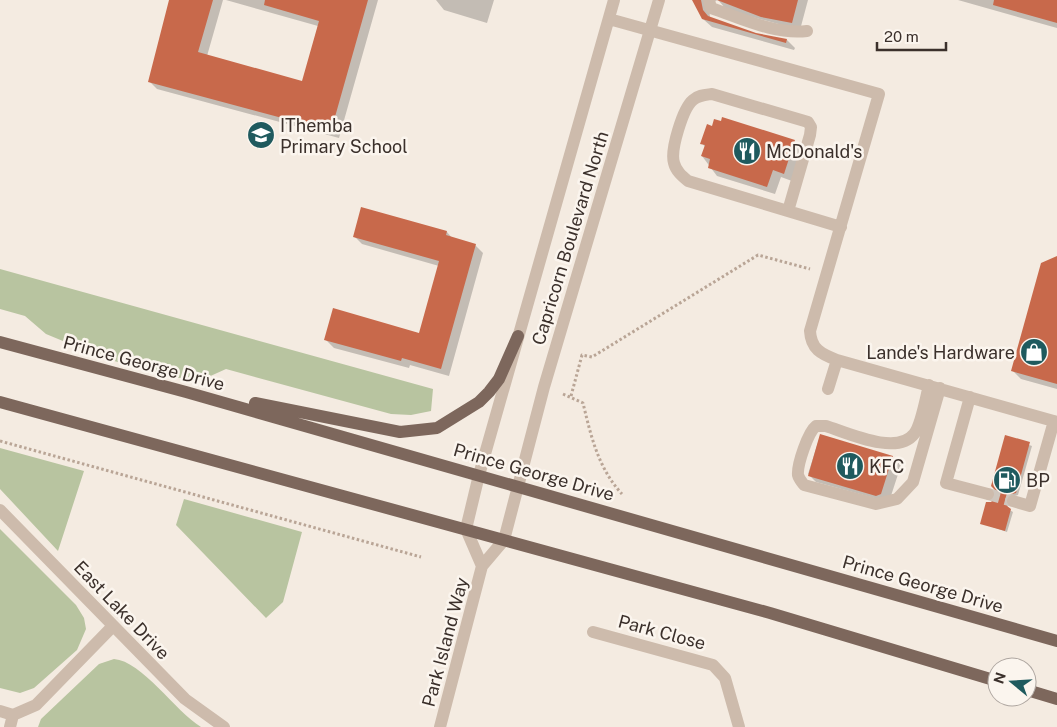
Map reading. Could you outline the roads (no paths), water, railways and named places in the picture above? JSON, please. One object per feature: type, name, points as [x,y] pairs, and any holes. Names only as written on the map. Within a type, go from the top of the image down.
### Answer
[{"type":"main road","points":[[186,392],[232,399],[379,430],[418,432],[447,424],[479,402],[499,380],[518,336]]},
{"type":"main road","name":"Prince George Drive","points":[[0,342],[186,392],[1057,641]]},
{"type":"main road","points":[[0,402],[770,612],[987,678]]},
{"type":"main road","points":[[1037,693],[1057,700]]},
{"type":"street","name":"Capricorn Boulevard North","points":[[466,529],[479,475],[614,0]]},
{"type":"street","name":"Capricorn Boulevard North","points":[[504,540],[544,388],[659,0]]},
{"type":"street","points":[[709,0],[711,8],[756,23],[797,32],[807,31]]},
{"type":"street","points":[[609,19],[879,94],[810,331],[811,339],[817,350],[837,360],[1055,422],[1030,506],[1014,501]]},
{"type":"street","points":[[788,210],[810,135],[811,127],[808,122],[712,94],[701,95],[692,100],[686,108],[673,150],[673,162],[681,176],[688,181],[841,227]]},
{"type":"street","points":[[828,389],[837,360]]},
{"type":"street","points":[[935,387],[913,482],[897,499],[876,504],[804,485],[800,480],[799,466],[808,435],[816,426],[820,425],[888,444],[902,442],[916,433],[935,387]]},
{"type":"street","points":[[970,397],[946,482],[988,494]]},
{"type":"street","name":"East Lake Drive","points":[[0,510],[185,699],[224,727]]},
{"type":"street","name":"Park Island Way","points":[[466,529],[482,566]]},
{"type":"street","name":"Park Island Way","points":[[440,727],[482,566],[504,540]]},
{"type":"street","points":[[0,711],[12,721],[36,705],[113,626]]},
{"type":"street","name":"Park Close","points":[[593,632],[713,665],[725,678],[739,727]]},
{"type":"tunnel","points":[[988,494],[1013,501]]},
{"type":"place","name":"IThemba Primary School","points":[[261,135]]},
{"type":"place","name":"McDonald's","points":[[747,151]]},
{"type":"place","name":"Lande's Hardware","points":[[1034,352]]},
{"type":"place","name":"KFC","points":[[850,466]]},
{"type":"place","name":"BP","points":[[1007,480]]}]
